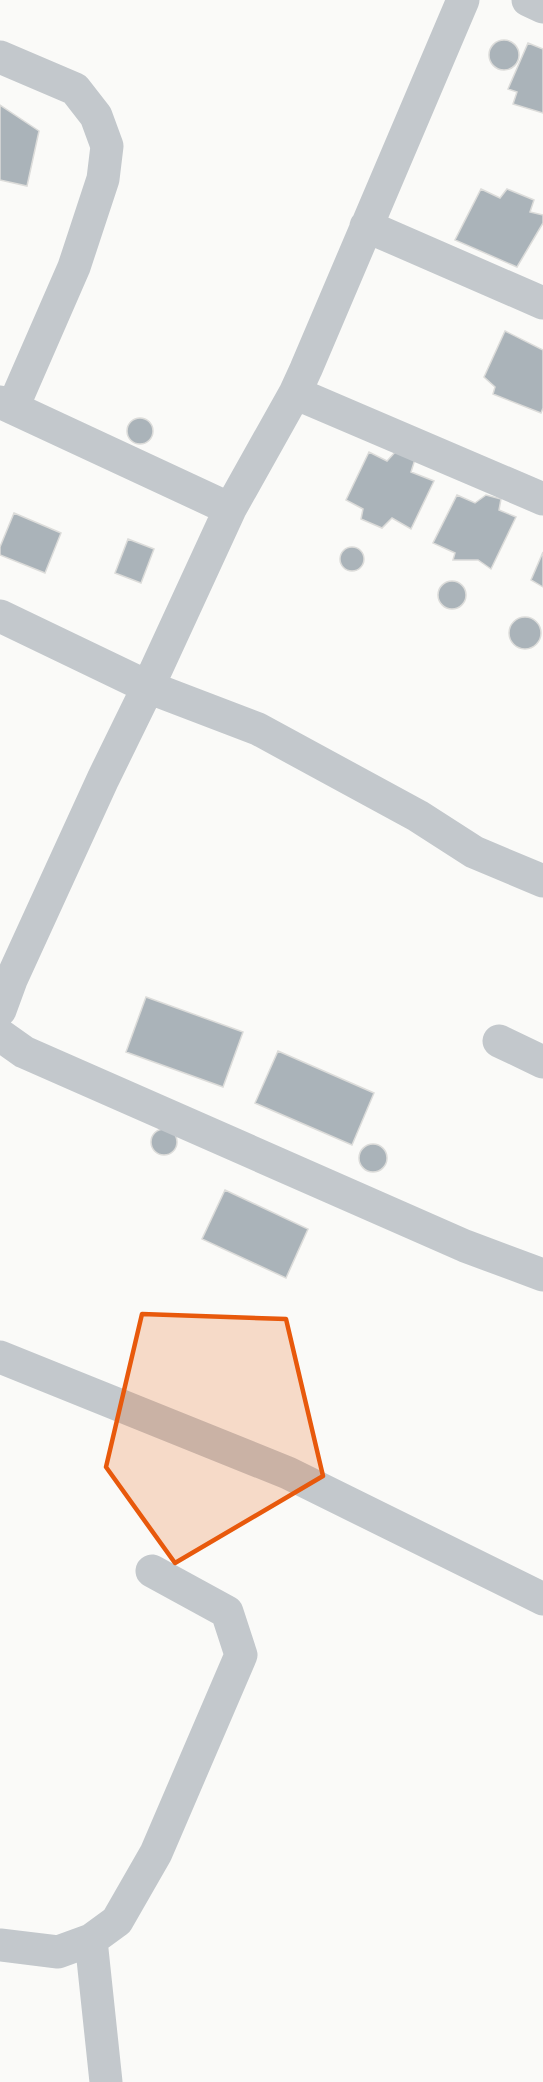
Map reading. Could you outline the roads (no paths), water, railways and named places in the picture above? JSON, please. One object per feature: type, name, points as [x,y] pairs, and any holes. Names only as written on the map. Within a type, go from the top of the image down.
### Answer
[{"type":"street","points":[[0,1010],[11,980],[103,779],[230,509],[295,393],[463,0]]},
{"type":"street","points":[[528,0],[543,7]]},
{"type":"street","points":[[0,57],[75,89],[96,116],[107,146],[103,179],[74,267],[6,405],[230,509]]},
{"type":"street","points":[[366,226],[543,303]]},
{"type":"street","points":[[295,393],[543,499]]},
{"type":"street","points":[[0,616],[148,687],[258,729],[417,816],[474,852],[543,881]]},
{"type":"street","points":[[0,1035],[35,1057],[465,1245],[543,1275]]},
{"type":"street","points":[[498,1041],[543,1062]]},
{"type":"street","points":[[0,1357],[288,1473],[543,1599]]},
{"type":"street","points":[[0,1945],[57,1952],[91,1940],[117,1921],[156,1853],[240,1655],[227,1612],[152,1571]]},
{"type":"street","points":[[91,1940],[106,2082]]}]
